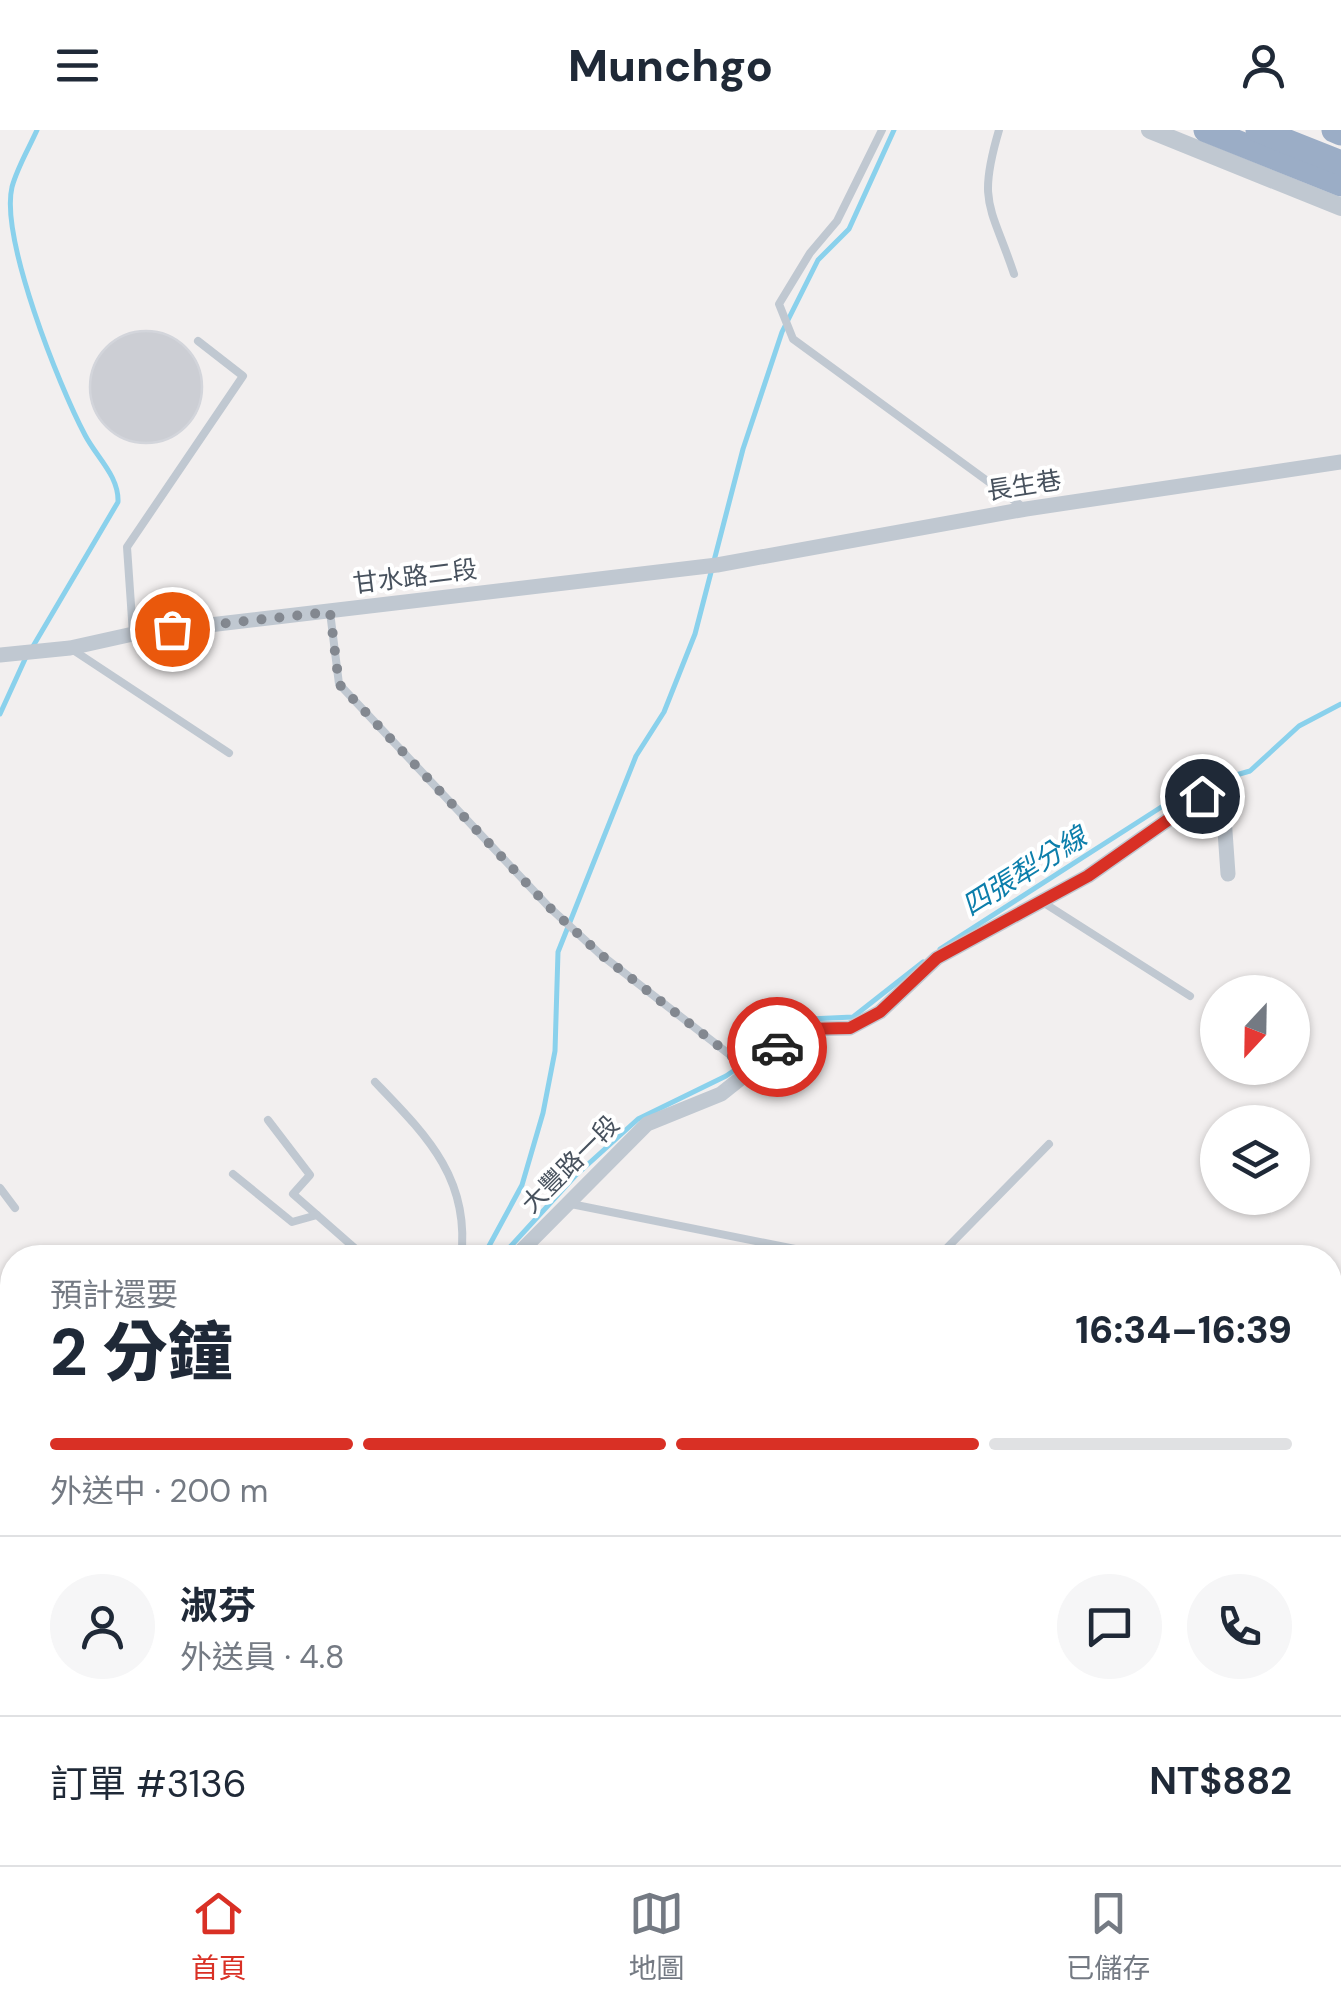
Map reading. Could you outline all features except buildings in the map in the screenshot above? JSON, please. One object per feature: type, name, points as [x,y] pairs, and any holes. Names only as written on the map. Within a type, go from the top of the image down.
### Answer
[{"type":"highway","points":[[1206,130],[1341,184]]},
{"type":"highway","points":[[1258,130],[1341,163]]},
{"type":"highway","points":[[1334,130],[1341,133]]},
{"type":"street","points":[[1150,130],[1341,207]]},
{"type":"street","name":"長生巷","points":[[717,566],[1026,509],[1341,462]]},
{"type":"street","name":"甘水路二段","points":[[0,655],[70,648],[133,634],[717,566]]},
{"type":"street","name":"大豐路一段","points":[[526,1245],[647,1124],[721,1094],[752,1072],[779,1044],[803,1029],[850,1028],[880,1012],[937,958],[1088,876],[1202,796],[1224,817],[1228,874]]},
{"type":"lane","points":[[882,130],[837,222],[810,253],[779,304],[793,339],[1026,509]]},
{"type":"lane","points":[[1000,130],[985,178],[1014,274]]},
{"type":"lane","points":[[133,634],[127,548],[243,376],[198,341]]},
{"type":"lane","points":[[330,612],[339,684],[548,906],[600,954],[752,1072]]},
{"type":"lane","points":[[70,648],[229,754]]},
{"type":"lane","points":[[1040,900],[1190,996]]},
{"type":"lane","points":[[375,1082],[434,1143],[449,1170],[458,1206],[460,1245]]},
{"type":"lane","points":[[268,1120],[310,1175],[294,1194],[351,1245]]},
{"type":"lane","points":[[951,1245],[1049,1144]]},
{"type":"lane","points":[[233,1174],[292,1222],[317,1215]]},
{"type":"lane","points":[[0,1188],[15,1208]]},
{"type":"lane","points":[[565,1202],[753,1245]]},
{"type":"waterway","points":[[32,648],[118,502],[111,475],[85,435],[47,348],[15,240],[12,187],[37,130]]},
{"type":"waterway","points":[[490,1245],[522,1185],[543,1113],[555,1051],[558,952],[636,756],[664,712],[695,634],[743,449],[782,332],[818,260],[849,229],[894,130]]},
{"type":"waterway","points":[[0,714],[26,657]]},
{"type":"waterway","name":"四張犁分線","points":[[940,949],[1191,788],[1250,771],[1299,726],[1341,704]]},
{"type":"waterway","name":"四張犁分線","points":[[800,1025],[809,1019],[853,1017],[923,962]]},
{"type":"waterway","name":"四張犁分線","points":[[512,1245],[575,1176],[638,1119],[726,1076],[770,1046]]},
{"type":"way so far","points":[[172,629],[330,612],[339,684],[548,906],[600,954],[752,1072],[777,1047]]},
{"type":"route","points":[[777,1047],[803,1029],[850,1028],[880,1012],[937,958],[1088,876],[1202,796]]}]
